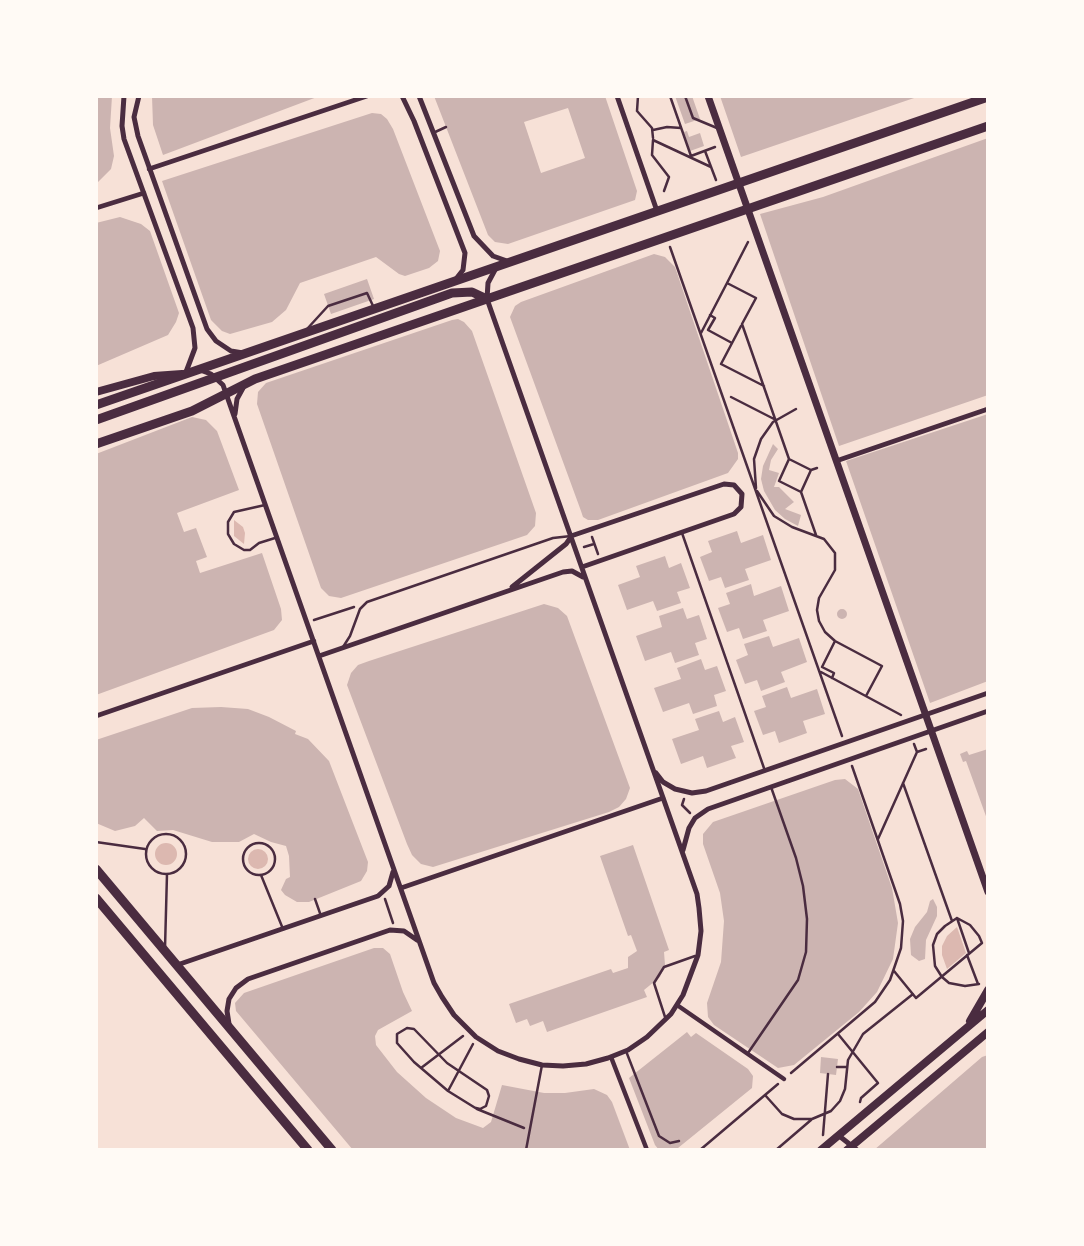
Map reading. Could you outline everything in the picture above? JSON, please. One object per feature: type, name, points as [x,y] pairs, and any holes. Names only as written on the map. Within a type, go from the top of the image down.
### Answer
[{"type":"main road","points":[[96,405],[988,97]]},
{"type":"main road","points":[[96,444],[192,411],[255,379],[988,126]]},
{"type":"main road","points":[[96,419],[109,417],[450,294],[469,292],[487,299]]},
{"type":"main road","points":[[96,392],[167,374],[184,374]]},
{"type":"main road","points":[[96,869],[332,1150]]},
{"type":"main road","points":[[96,898],[308,1150]]},
{"type":"main road","points":[[953,1038],[975,1014],[988,990]]},
{"type":"main road","points":[[821,1149],[988,1010]]},
{"type":"main road","points":[[852,1148],[988,1034]]},
{"type":"street","points":[[124,96],[124,139],[196,342],[194,357],[184,374]]},
{"type":"street","points":[[139,96],[134,117],[149,169],[207,329],[216,341],[231,351],[247,353]]},
{"type":"street","points":[[149,169],[367,96]]},
{"type":"street","points":[[402,96],[465,253],[463,270],[453,281]]},
{"type":"street","points":[[419,96],[474,236],[493,256],[506,261],[516,260]]},
{"type":"street","points":[[617,96],[657,211]]},
{"type":"street","points":[[708,96],[988,892]]},
{"type":"street","points":[[96,208],[144,193]]},
{"type":"street","points":[[198,370],[216,377],[227,394],[421,946],[442,997],[469,1031],[508,1055],[542,1065],[575,1066],[611,1057],[647,1037],[666,1020],[677,1005],[688,985],[698,955],[701,931],[699,908],[686,863],[487,299],[488,283],[498,266]]},
{"type":"street","points":[[236,421],[235,404],[239,394],[255,379]]},
{"type":"street","points":[[836,461],[988,409]]},
{"type":"street","points":[[507,591],[566,544],[571,536],[724,484],[734,485],[740,490],[743,502],[737,513],[582,567]]},
{"type":"street","points":[[319,656],[566,571],[579,573],[587,581]]},
{"type":"street","points":[[96,716],[314,641]]},
{"type":"street","points":[[651,764],[663,782],[685,792],[700,793],[988,693]]},
{"type":"street","points":[[686,863],[683,849],[685,839],[695,818],[708,809],[988,711]]},
{"type":"street","points":[[720,786],[716,797],[726,802]]},
{"type":"street","points":[[401,888],[663,798]]},
{"type":"street","points":[[177,965],[383,892],[392,877],[392,864]]},
{"type":"street","points":[[235,1034],[228,1020],[228,1005],[234,990],[242,982],[396,929],[412,935],[421,946]]},
{"type":"street","points":[[677,1005],[785,1079]]},
{"type":"street","points":[[611,1057],[647,1150]]},
{"type":"street","points":[[838,1135],[852,1148]]},
{"type":"lane","points":[[685,96],[693,118],[720,129]]},
{"type":"lane","points":[[433,132],[446,127]]},
{"type":"lane","points":[[303,334],[328,306],[367,293],[374,309]]},
{"type":"lane","points":[[266,506],[234,512],[228,522],[228,534],[234,544],[244,551],[277,536]]},
{"type":"lane","points":[[681,532],[765,771]]},
{"type":"lane","points":[[341,648],[350,636],[360,610],[367,602],[553,538],[571,536]]},
{"type":"lane","points":[[748,1053],[798,981],[806,952],[807,919],[803,886],[771,787]]},
{"type":"lane","points":[[161,835],[172,835],[181,841],[185,849],[185,861],[178,870],[167,874],[159,873],[146,859],[146,849],[152,839],[161,835]]},
{"type":"lane","points":[[96,842],[146,849]]},
{"type":"lane","points":[[261,875],[271,869],[275,857],[268,846],[257,843],[247,848],[243,860],[249,871],[261,875],[283,929]]},
{"type":"lane","points":[[165,951],[167,874]]},
{"type":"lane","points":[[315,899],[321,915]]},
{"type":"lane","points":[[666,1020],[654,983],[661,969],[698,955]]},
{"type":"lane","points":[[626,1051],[659,1136],[670,1143],[679,1140]]},
{"type":"lane","points":[[526,1150],[542,1065]]},
{"type":"path","points":[[638,96],[637,111],[653,130],[653,138]]},
{"type":"path","points":[[670,96],[691,156],[725,144]]},
{"type":"path","points":[[653,130],[681,128]]},
{"type":"path","points":[[664,191],[669,177],[652,155],[653,140],[711,167]]},
{"type":"path","points":[[705,151],[719,190]]},
{"type":"path","points":[[700,334],[755,230]]},
{"type":"path","points":[[666,237],[844,743]]},
{"type":"path","points":[[727,283],[756,298],[721,364],[764,386]]},
{"type":"path","points":[[710,315],[715,318],[708,330],[732,343]]},
{"type":"path","points":[[742,324],[789,460],[779,481],[801,492]]},
{"type":"path","points":[[731,397],[776,420]]},
{"type":"path","points":[[796,409],[776,420],[766,430],[757,449],[753,469],[756,490],[774,516],[792,527],[824,539],[835,553],[835,570],[819,598],[819,621],[825,632],[835,641],[882,666],[866,696]]},
{"type":"path","points":[[789,460],[811,470],[817,468]]},
{"type":"path","points":[[811,470],[801,492],[816,535]]},
{"type":"path","points":[[589,530],[600,560]]},
{"type":"path","points":[[307,623],[367,602]]},
{"type":"path","points":[[832,678],[834,673],[822,667],[835,641]]},
{"type":"path","points":[[819,672],[904,716]]},
{"type":"path","points":[[878,839],[917,752]]},
{"type":"path","points":[[700,1150],[875,1002],[894,971],[901,948],[902,913],[850,759]]},
{"type":"path","points":[[903,783],[951,921]]},
{"type":"path","points":[[685,792],[682,805],[695,818]]},
{"type":"path","points":[[383,892],[396,929]]},
{"type":"path","points":[[894,971],[916,998],[982,943],[970,925],[957,918]]},
{"type":"path","points":[[957,918],[978,984],[958,986],[942,976],[935,966],[933,945],[937,934],[957,918]]},
{"type":"path","points":[[765,1096],[782,1114],[794,1119],[812,1119],[825,1115],[840,1101],[852,1052],[863,1034],[913,994]]},
{"type":"path","points":[[476,1108],[485,1108],[488,1091],[438,1055],[414,1029],[407,1028],[399,1032],[396,1036],[397,1042],[421,1068],[448,1091],[476,1108],[530,1130]]},
{"type":"path","points":[[421,1068],[469,1031]]},
{"type":"path","points":[[838,1034],[878,1083],[861,1098],[859,1108]]},
{"type":"path","points":[[448,1091],[477,1037]]},
{"type":"path","points":[[837,1067],[847,1068]]},
{"type":"path","points":[[821,1149],[828,1074]]},
{"type":"path","points":[[776,1150],[812,1119]]},
{"type":"shaded area","points":[[234,520],[243,527],[244,544],[234,536]]},
{"type":"shaded area","points":[[166,843],[174,846],[177,854],[174,862],[166,865],[158,862],[155,854],[158,846]]},
{"type":"shaded area","points":[[258,849],[265,852],[268,859],[265,866],[258,869],[251,866],[248,859],[251,852]]},
{"type":"shaded area","points":[[957,927],[966,953],[947,969],[942,946],[947,936]]},
{"type":"building","points":[[96,96],[112,96],[110,128],[114,156],[111,169],[96,184]]},
{"type":"building","points":[[152,96],[317,97],[163,155],[153,125]]},
{"type":"building","points":[[434,96],[605,96],[637,191],[635,200],[508,244],[495,242],[488,235]],"holes":[[[568,108],[585,158],[541,173],[524,122]]]},
{"type":"building","points":[[675,96],[692,96],[700,119],[685,124]]},
{"type":"building","points":[[720,96],[917,96],[917,97],[741,157]]},
{"type":"building","points":[[372,113],[381,114],[393,129],[440,251],[438,261],[429,268],[405,276],[376,257],[300,283],[286,310],[272,322],[230,334],[222,331],[211,320],[162,181]]},
{"type":"building","points":[[687,131],[689,137],[700,133],[704,146],[690,151],[684,132]]},
{"type":"building","points":[[988,138],[988,395],[839,446],[760,214],[823,197]]},
{"type":"building","points":[[120,217],[141,224],[150,231],[179,313],[168,335],[96,366],[96,223]]},
{"type":"building","points":[[654,254],[665,257],[675,267],[738,459],[728,473],[598,520],[588,520],[583,517],[510,317],[515,306],[521,302]]},
{"type":"building","points":[[367,279],[374,299],[331,314],[324,294]]},
{"type":"building","points":[[458,319],[472,331],[536,513],[535,526],[527,535],[341,598],[329,596],[321,588],[257,404],[258,392],[266,383]]},
{"type":"building","points":[[988,414],[988,681],[930,703],[846,461]]},
{"type":"building","points":[[192,417],[206,420],[217,431],[239,490],[177,513],[184,532],[196,528],[207,557],[196,561],[200,573],[262,553],[281,609],[282,620],[274,630],[96,695],[96,454]]},
{"type":"building","points":[[773,444],[778,449],[771,460],[769,470],[779,473],[774,487],[779,487],[794,502],[785,509],[801,515],[798,526],[775,510],[764,491],[761,479],[763,466]]},
{"type":"building","points":[[737,531],[741,543],[763,535],[771,560],[745,569],[749,580],[725,588],[721,577],[709,581],[700,557],[712,552],[708,541]]},
{"type":"building","points":[[665,556],[669,568],[681,563],[690,588],[677,592],[681,603],[657,611],[653,601],[627,610],[618,585],[640,577],[636,566]]},
{"type":"building","points":[[751,584],[754,596],[781,586],[789,611],[763,620],[767,631],[743,639],[739,628],[727,632],[718,608],[730,604],[726,593]]},
{"type":"building","points":[[544,604],[558,608],[567,616],[630,788],[626,799],[619,807],[609,812],[433,867],[421,864],[412,855],[407,844],[347,685],[351,673],[358,665],[369,661]]},
{"type":"building","points":[[683,608],[687,619],[699,615],[707,639],[695,643],[699,655],[675,663],[671,652],[645,661],[636,636],[662,627],[659,616]]},
{"type":"building","points":[[842,609],[846,610],[846,618],[842,619],[838,618],[837,614],[838,610]]},
{"type":"building","points":[[769,636],[773,647],[799,638],[807,662],[781,672],[785,682],[761,691],[757,680],[745,684],[736,660],[748,655],[744,644]]},
{"type":"building","points":[[701,659],[705,670],[717,666],[726,691],[714,695],[717,706],[693,714],[689,703],[663,712],[654,688],[681,679],[677,668]]},
{"type":"building","points":[[787,687],[791,698],[817,689],[825,714],[803,721],[807,733],[779,743],[775,731],[763,735],[754,711],[766,707],[762,696]]},
{"type":"building","points":[[192,708],[248,709],[269,717],[308,739],[329,761],[368,862],[367,871],[361,881],[309,902],[297,902],[281,890],[286,879],[290,877],[286,846],[254,834],[239,842],[212,842],[173,830],[157,831],[144,818],[135,826],[115,831],[96,823],[96,740]]},
{"type":"building","points":[[719,711],[723,722],[735,717],[744,742],[731,746],[736,758],[707,768],[703,756],[681,764],[672,739],[699,730],[695,719]]},
{"type":"building","points":[[988,749],[987,819],[966,761],[963,762],[960,754],[967,751],[969,755]]},
{"type":"building","points":[[845,779],[858,789],[892,888],[898,923],[893,959],[877,992],[859,1012],[794,1065],[778,1068],[714,1025],[708,1017],[707,1003],[721,962],[724,921],[720,893],[703,844],[703,834],[713,822],[835,780]]},
{"type":"building","points":[[633,845],[669,950],[664,952],[665,965],[660,977],[644,990],[647,997],[547,1032],[543,1021],[530,1026],[527,1019],[516,1023],[509,1004],[611,969],[613,973],[628,968],[628,957],[637,951],[631,935],[628,936],[600,856]]},
{"type":"building","points":[[933,899],[937,916],[926,940],[925,959],[919,961],[911,955],[910,939]]},
{"type":"building","points":[[374,948],[383,948],[390,954],[412,1011],[378,1030],[375,1036],[376,1045],[397,1072],[426,1098],[456,1118],[483,1128],[491,1122],[502,1085],[544,1093],[594,1089],[607,1095],[612,1102],[630,1150],[353,1150],[236,1011],[235,1003],[244,993]]},
{"type":"building","points":[[687,1032],[691,1037],[696,1033],[748,1069],[753,1076],[752,1088],[678,1148],[659,1150],[629,1078]]},
{"type":"building","points":[[988,1055],[988,1150],[874,1150],[982,1057]]},
{"type":"building","points":[[821,1057],[838,1059],[836,1075],[820,1073]]}]
